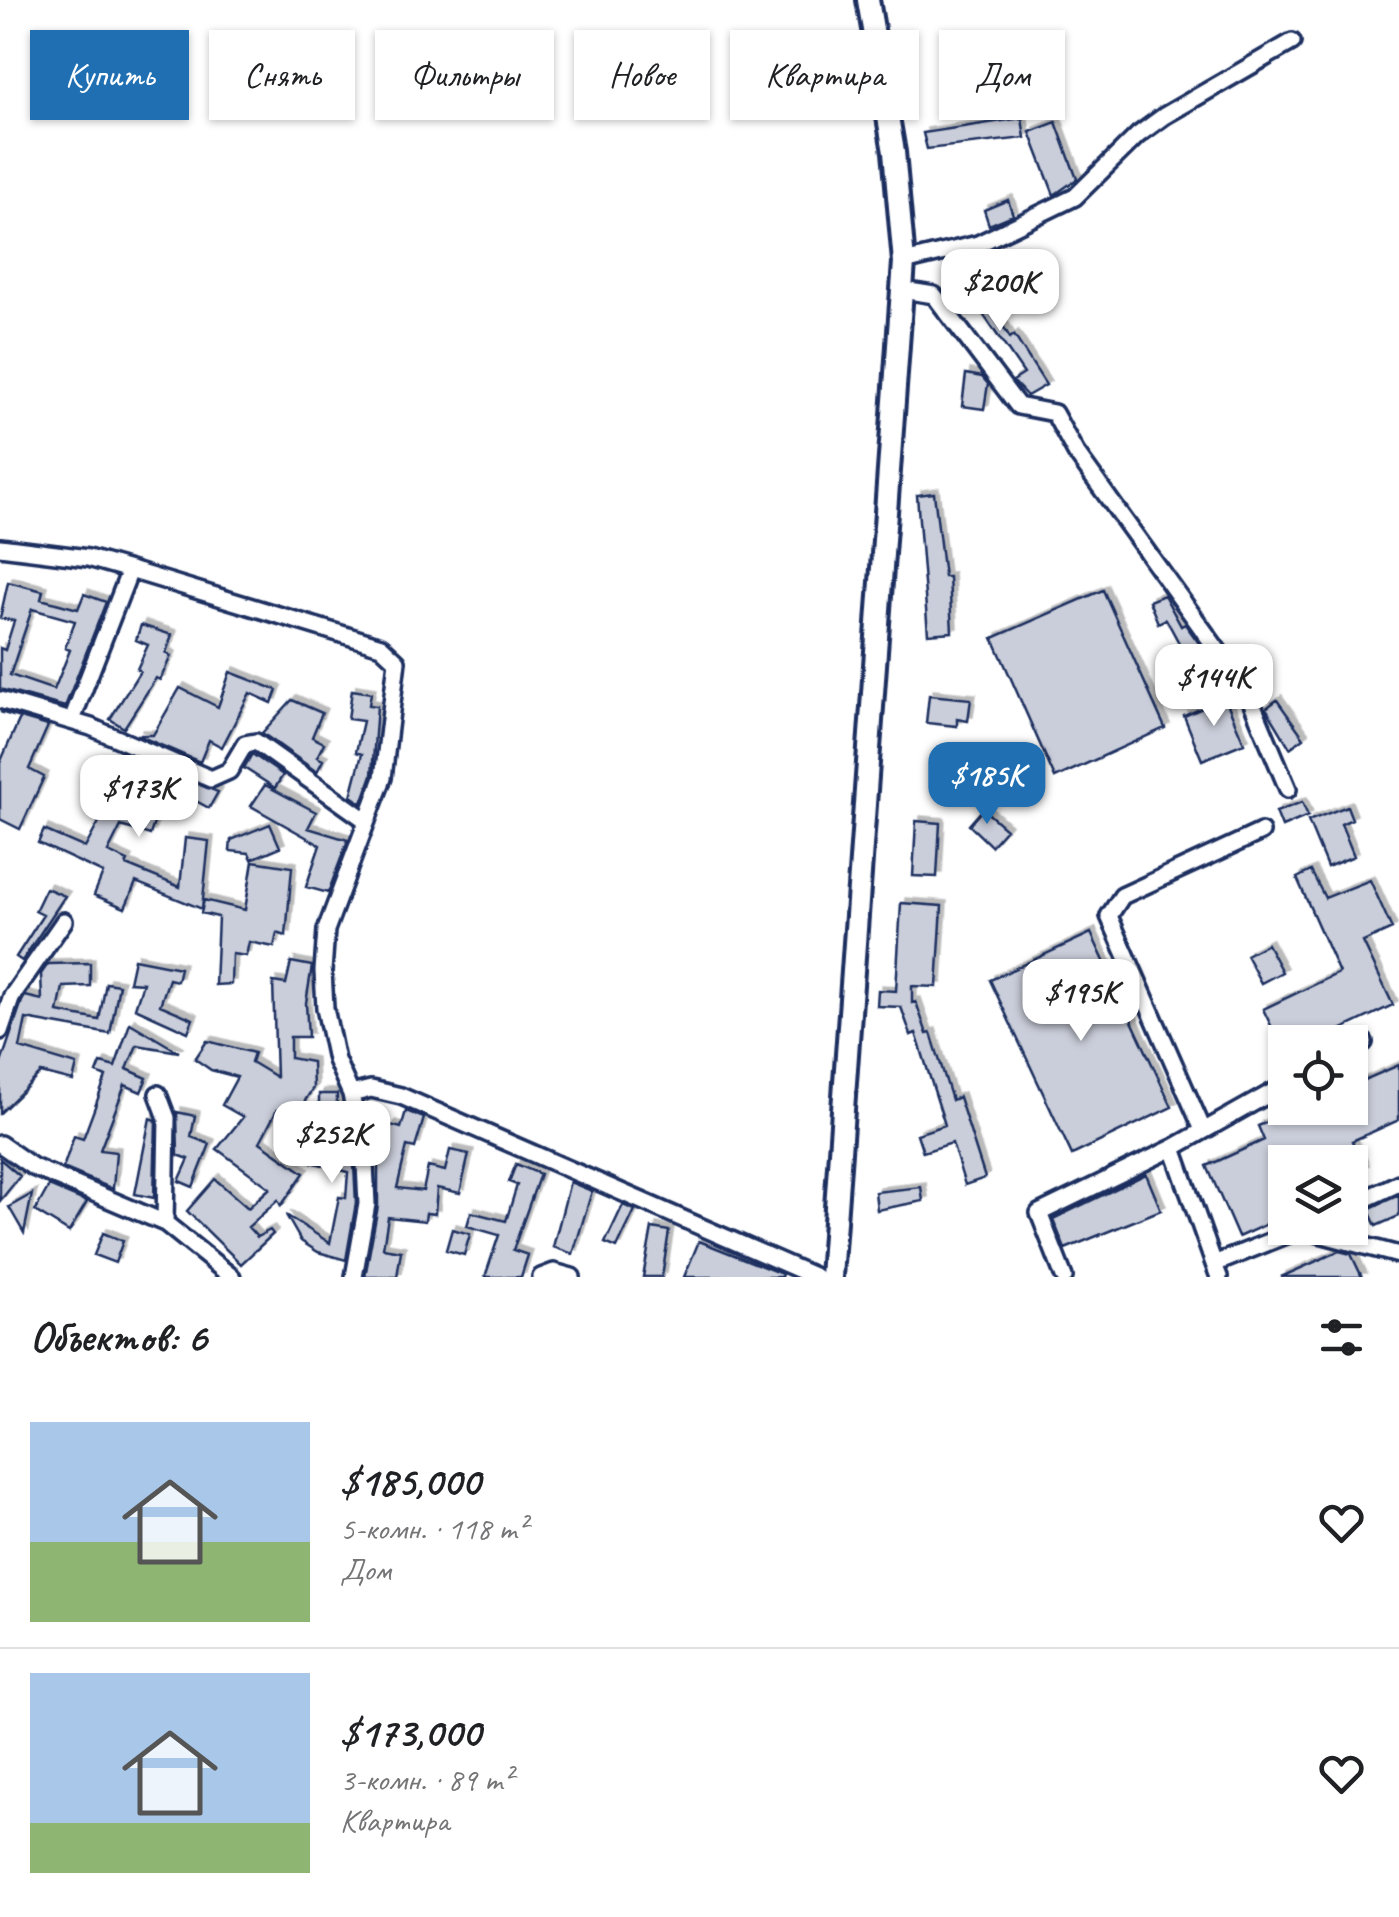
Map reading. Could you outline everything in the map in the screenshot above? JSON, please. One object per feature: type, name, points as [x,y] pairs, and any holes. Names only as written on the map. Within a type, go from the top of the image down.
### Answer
[{"type":"main road","points":[[831,1277],[904,262],[894,152],[868,0]]},
{"type":"street","points":[[904,262],[978,244],[1075,197],[1106,172],[1138,135],[1164,116],[1292,42]]},
{"type":"street","points":[[903,290],[934,295],[946,306],[1018,406],[1054,413],[1076,453],[1247,691],[1288,789]]},
{"type":"street","points":[[0,548],[88,558],[318,625],[394,655],[398,668],[383,778],[326,930],[323,972],[332,1043],[351,1094],[365,1164],[366,1204],[354,1277]]},
{"type":"street","points":[[72,720],[130,570]]},
{"type":"street","points":[[0,700],[72,720],[211,779],[229,771],[245,744],[256,742],[367,821]]},
{"type":"street","points":[[1202,1130],[1109,916],[1122,896],[1261,832]]},
{"type":"street","points":[[0,1031],[20,983],[64,921]]},
{"type":"street","points":[[351,1094],[371,1089],[401,1096],[816,1277]]},
{"type":"street","points":[[158,1094],[167,1118],[165,1223]]},
{"type":"street","points":[[1064,1277],[1039,1213],[1173,1148],[1268,1094]]},
{"type":"street","points":[[0,1144],[33,1168],[165,1223],[232,1277]]},
{"type":"street","points":[[1173,1148],[1216,1271],[1268,1245]]},
{"type":"street","points":[[1368,1198],[1399,1183]]},
{"type":"street","points":[[1363,1245],[1399,1255]]},
{"type":"street","points":[[541,1277],[554,1272],[572,1277]]},
{"type":"building","points":[[1022,120],[1025,138],[927,149],[923,133]]},
{"type":"building","points":[[1056,122],[1077,179],[1054,195],[1030,132]]},
{"type":"building","points":[[1008,200],[1013,215],[989,225],[984,210]]},
{"type":"building","points":[[975,278],[1010,338],[1014,335],[1046,385],[1027,396],[1013,381],[1024,374],[976,304],[961,312],[950,291]]},
{"type":"building","points":[[966,374],[982,377],[988,384],[984,409],[962,406]]},
{"type":"building","points":[[934,493],[944,577],[949,577],[952,632],[928,634],[917,495]]},
{"type":"building","points":[[8,582],[43,591],[41,599],[78,609],[84,594],[106,602],[65,707],[0,689],[0,648],[5,650],[14,621],[0,618]],"holes":[[[32,609],[75,621],[65,648],[70,650],[54,690],[10,675]]]},
{"type":"building","points":[[1103,590],[1165,728],[1055,778],[993,638]]},
{"type":"building","points":[[1164,595],[1181,626],[1185,624],[1201,646],[1185,654],[1166,619],[1158,623],[1149,601]]},
{"type":"building","points":[[141,625],[172,635],[166,653],[171,656],[160,680],[156,678],[124,728],[110,719],[140,671],[137,669],[148,645],[136,640]]},
{"type":"building","points":[[230,672],[277,690],[272,703],[250,693],[222,747],[209,740],[200,762],[137,735],[153,735],[180,688],[218,707]]},
{"type":"building","points":[[352,690],[371,693],[369,705],[377,706],[372,775],[362,803],[351,796],[362,754],[356,752],[363,721],[348,719]]},
{"type":"building","points":[[929,695],[971,699],[968,721],[957,719],[957,726],[926,723]]},
{"type":"building","points":[[1225,698],[1244,743],[1202,760],[1184,716]]},
{"type":"building","points":[[292,700],[322,713],[312,737],[324,743],[317,757],[323,760],[317,772],[262,733]]},
{"type":"building","points":[[1277,700],[1304,738],[1290,748],[1266,708]]},
{"type":"building","points":[[0,712],[48,726],[29,769],[44,777],[20,829],[0,819],[0,763],[20,718]]},
{"type":"building","points":[[122,753],[218,792],[209,808],[144,773],[131,799],[159,808],[150,835],[121,826],[108,852],[128,861],[126,865],[180,887],[185,838],[209,841],[202,909],[136,882],[125,908],[94,895],[103,873],[38,843],[44,830],[85,848],[127,770],[116,764]]},
{"type":"building","points":[[252,754],[283,775],[275,788],[244,768]]},
{"type":"building","points":[[265,785],[316,812],[308,828],[348,840],[328,893],[306,887],[320,845],[251,806]]},
{"type":"building","points":[[1302,802],[1308,816],[1282,827],[1276,812]]},
{"type":"building","points":[[1347,806],[1352,819],[1341,824],[1354,856],[1327,867],[1308,821]]},
{"type":"building","points":[[983,809],[1006,829],[991,846],[969,825]]},
{"type":"building","points":[[916,821],[940,823],[937,877],[913,876]]},
{"type":"building","points":[[270,824],[280,847],[252,859],[249,853],[230,851],[231,840]]},
{"type":"building","points":[[253,861],[292,867],[286,936],[277,933],[274,947],[249,942],[246,956],[232,954],[231,984],[215,985],[218,917],[201,913],[204,900],[245,910]]},
{"type":"building","points":[[1311,871],[1325,898],[1370,880],[1392,929],[1363,942],[1393,1005],[1351,1025],[1271,1025],[1263,1009],[1339,973],[1297,878]]},
{"type":"building","points":[[46,888],[65,896],[22,961],[16,957],[43,915],[35,911]]},
{"type":"building","points":[[901,903],[942,906],[937,987],[912,986],[912,1003],[916,1002],[927,1034],[931,1033],[952,1100],[959,1097],[985,1178],[965,1185],[952,1143],[923,1152],[917,1134],[945,1125],[916,1033],[911,1035],[901,1007],[877,1006],[878,990],[896,991]]},
{"type":"building","points":[[1091,933],[1172,1107],[1072,1155],[990,980]]},
{"type":"building","points":[[1267,944],[1282,972],[1261,983],[1246,955]]},
{"type":"building","points":[[134,959],[180,968],[177,981],[169,979],[160,1005],[193,1019],[188,1032],[135,1008],[143,983],[129,982]]},
{"type":"building","points":[[291,962],[312,966],[306,1003],[308,1037],[290,1037],[290,1058],[312,1062],[313,1088],[293,1120],[277,1110],[260,1142],[304,1173],[281,1206],[278,1200],[248,1227],[257,1237],[270,1230],[273,1234],[241,1264],[187,1211],[215,1179],[248,1208],[270,1188],[217,1149],[243,1117],[222,1105],[237,1077],[211,1070],[195,1059],[207,1041],[254,1053],[251,1062],[276,1077],[273,982],[286,984]]},
{"type":"building","points":[[90,963],[90,986],[63,987],[58,1012],[99,1020],[106,983],[119,985],[110,1034],[26,1019],[20,1048],[77,1065],[73,1081],[41,1073],[0,1113],[0,1066],[25,996],[42,1000],[41,974],[48,964]]},
{"type":"building","points":[[130,1023],[179,1052],[137,1045],[127,1069],[147,1078],[141,1092],[125,1085],[100,1150],[116,1152],[113,1189],[63,1168],[74,1136],[83,1139],[106,1077],[97,1073],[101,1063],[115,1067]]},
{"type":"building","points":[[1399,1065],[1399,1120],[1352,1141],[1354,1145],[1268,1145],[1268,1224],[1238,1237],[1207,1166],[1264,1140],[1258,1126],[1268,1122],[1268,1125],[1368,1125],[1368,1078]]},
{"type":"building","points":[[319,1094],[337,1094],[336,1153],[353,1160],[354,1165],[356,1203],[346,1260],[318,1252],[301,1241],[286,1215],[330,1243],[339,1197],[346,1198],[348,1172],[312,1162],[313,1156],[321,1157],[326,1140],[319,1140]]},
{"type":"building","points":[[406,1111],[424,1118],[415,1148],[407,1146],[397,1188],[423,1191],[428,1167],[445,1171],[450,1150],[469,1154],[460,1193],[437,1188],[435,1214],[426,1213],[425,1221],[388,1217],[383,1248],[401,1251],[397,1277],[365,1277],[378,1206],[378,1149],[384,1150],[391,1125],[401,1128]]},
{"type":"building","points":[[177,1112],[195,1116],[191,1137],[210,1144],[193,1187],[179,1181],[189,1159],[178,1155]]},
{"type":"building","points":[[150,1118],[156,1120],[154,1198],[135,1194]]},
{"type":"building","points":[[0,1159],[20,1176],[0,1201]]},
{"type":"building","points":[[516,1164],[540,1174],[513,1250],[528,1255],[521,1277],[485,1277],[499,1235],[467,1226],[471,1212],[506,1221],[517,1185],[509,1182]]},
{"type":"building","points":[[1146,1174],[1161,1210],[1065,1249],[1053,1219]]},
{"type":"building","points":[[570,1182],[592,1191],[573,1254],[553,1247]]},
{"type":"building","points":[[49,1186],[87,1202],[69,1232],[35,1211]]},
{"type":"building","points":[[921,1187],[923,1201],[877,1210],[875,1192]]},
{"type":"building","points":[[32,1194],[24,1233],[9,1207]]},
{"type":"building","points":[[1399,1195],[1399,1216],[1376,1226],[1371,1215],[1368,1216],[1368,1209]]},
{"type":"building","points":[[623,1205],[635,1210],[617,1248],[605,1243]]},
{"type":"building","points":[[652,1228],[669,1231],[662,1277],[643,1277]]},
{"type":"building","points":[[452,1229],[470,1234],[464,1255],[446,1250]]},
{"type":"building","points":[[103,1233],[123,1241],[115,1263],[94,1255]]},
{"type":"building","points":[[699,1241],[782,1274],[781,1277],[684,1277]]},
{"type":"building","points":[[1339,1251],[1351,1254],[1362,1277],[1281,1277]]}]
